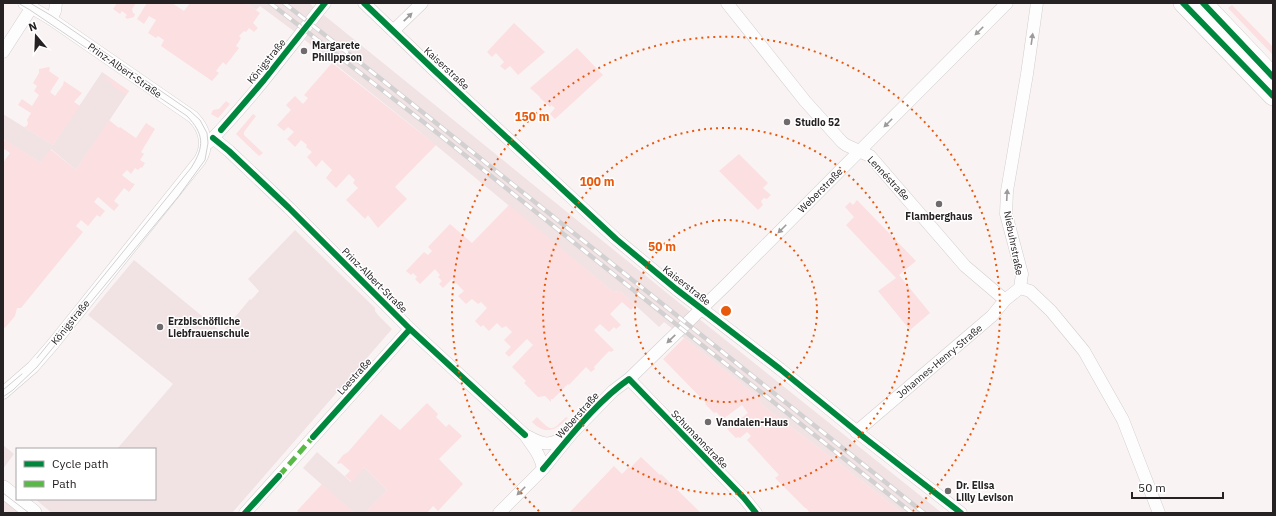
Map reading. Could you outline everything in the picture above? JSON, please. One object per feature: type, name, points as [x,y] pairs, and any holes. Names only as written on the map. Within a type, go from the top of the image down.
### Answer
[{"type":"main road","points":[[1183,3],[1273,96]]},
{"type":"main road","points":[[1203,3],[1273,77]]},
{"type":"street","points":[[51,19],[55,11],[56,3]]},
{"type":"street","name":"Königstraße","points":[[3,393],[33,367],[53,344],[200,160],[209,142],[228,123],[264,80],[325,3]]},
{"type":"street","name":"Kaiserstraße","points":[[364,3],[616,239],[706,313],[780,369],[856,432],[961,513]]},
{"type":"street","points":[[394,31],[422,3]]},
{"type":"street","name":"Lennéstraße","points":[[727,3],[805,101],[846,145],[870,156],[966,266],[1005,300]]},
{"type":"street","name":"Weberstraße","points":[[499,513],[543,469],[573,432],[613,390],[706,313],[859,151],[1007,3]]},
{"type":"street","name":"Niebuhrstraße","points":[[1037,3],[1027,74],[1007,191],[1006,214],[1022,274],[1020,288],[1030,292],[1051,311],[1084,351],[1123,420],[1159,513]]},
{"type":"street","points":[[3,52],[28,5]]},
{"type":"street","name":"Prinz-Albert-Straße","points":[[28,5],[51,19],[193,117],[201,127],[209,142],[229,151],[289,208],[410,329],[525,435],[539,455],[543,469]]},
{"type":"street","name":"Johannes-Henry-Straße","points":[[856,432],[992,316],[1005,300],[1020,288]]},
{"type":"street","name":"Loestraße","points":[[245,513],[410,329]]},
{"type":"street","name":"Schumannstraße","points":[[629,378],[744,498],[756,513]]},
{"type":"street","name":"Prinz-Albert-Straße","points":[[525,435],[539,443],[547,444],[554,443],[573,432]]},
{"type":"street","points":[[3,490],[33,513]]},
{"type":"shaded area","points":[[117,3],[136,3],[132,9],[133,13],[135,14],[134,17],[127,19],[125,17],[127,15],[122,11],[120,14],[113,9]]},
{"type":"shaded area","points":[[147,3],[172,3],[184,11],[190,3],[246,3],[260,13],[253,23],[258,28],[254,32],[249,28],[246,32],[244,31],[239,36],[241,38],[236,46],[239,48],[226,65],[223,62],[216,71],[219,73],[212,81],[161,46],[164,40],[158,36],[156,38],[148,33],[156,20],[149,16],[144,24],[137,19]]},
{"type":"shaded area","points":[[246,3],[309,3],[688,310],[942,513],[902,513],[763,406],[754,394],[664,322],[659,327],[621,292],[612,291],[415,128],[291,29],[260,6],[256,10]]},
{"type":"shaded area","points":[[1232,5],[1273,47],[1272,54],[1228,8]]},
{"type":"shaded area","points":[[514,23],[545,52],[518,75],[510,66],[505,70],[500,66],[504,62],[496,53],[492,57],[487,52]]},
{"type":"shaded area","points":[[577,48],[603,75],[555,119],[550,114],[555,108],[551,105],[550,107],[530,88]]},
{"type":"shaded area","points":[[332,63],[436,145],[395,187],[407,199],[378,228],[368,215],[365,219],[346,200],[358,188],[353,183],[355,180],[349,174],[336,188],[326,178],[332,170],[322,160],[316,167],[307,157],[312,152],[306,147],[307,145],[301,140],[295,147],[287,139],[294,132],[288,127],[284,131],[277,125],[291,110],[286,105],[295,96],[303,104],[308,98],[304,95]]},
{"type":"shaded area","points":[[49,67],[49,71],[59,78],[50,92],[55,96],[63,85],[64,81],[82,93],[74,102],[80,106],[53,145],[24,127],[27,126],[27,120],[31,113],[18,105],[22,99],[32,106],[39,95],[34,91],[37,86],[33,83],[39,73],[39,69]]},
{"type":"shaded area","points":[[102,72],[129,91],[76,170],[51,149],[41,163],[3,139],[3,114],[53,145]]},
{"type":"shaded area","points":[[107,76],[129,91],[126,95],[112,86],[112,83],[104,80]]},
{"type":"shaded area","points":[[226,101],[230,104],[218,118],[211,114],[213,110],[219,109]]},
{"type":"shaded area","points":[[253,114],[256,116],[244,132],[244,135],[263,153],[259,156],[236,134]]},
{"type":"shaded area","points":[[109,120],[136,138],[146,123],[155,129],[141,152],[144,154],[140,160],[145,163],[142,168],[141,167],[138,170],[135,168],[131,174],[127,170],[122,175],[135,184],[129,192],[124,188],[114,201],[119,205],[114,211],[98,197],[94,202],[105,211],[100,217],[97,215],[88,226],[81,220],[76,226],[83,232],[21,308],[17,308],[15,316],[5,328],[3,327],[3,163],[10,153],[3,148],[3,143],[5,140],[41,163],[50,149],[76,170]]},
{"type":"shaded area","points":[[739,154],[768,183],[763,188],[771,195],[767,199],[764,198],[761,201],[763,205],[758,210],[719,171]]},
{"type":"shaded area","points":[[857,200],[916,261],[899,275],[930,313],[910,330],[878,291],[896,278],[846,225],[854,217],[845,207],[850,202],[853,205]]},
{"type":"shaded area","points":[[509,205],[612,291],[621,292],[635,305],[631,310],[622,302],[610,314],[621,325],[616,329],[614,327],[609,332],[600,324],[594,330],[614,350],[611,352],[609,351],[591,372],[586,367],[569,385],[568,384],[553,399],[551,399],[551,402],[545,396],[538,397],[524,383],[526,381],[512,367],[533,345],[527,339],[509,357],[505,353],[511,347],[504,340],[512,332],[506,326],[502,328],[497,323],[489,331],[483,325],[481,327],[475,321],[487,308],[481,302],[478,304],[472,299],[466,304],[458,296],[464,291],[452,279],[443,288],[439,284],[442,281],[438,277],[440,275],[435,269],[420,284],[415,279],[417,277],[413,273],[411,275],[406,271],[424,252],[428,255],[432,251],[428,247],[450,224],[472,243]]},
{"type":"shaded area","points":[[295,230],[375,308],[378,315],[392,329],[232,513],[52,513],[36,500],[156,500],[156,448],[118,448],[173,384],[88,315],[134,260],[225,335],[228,332],[225,329],[250,299],[251,300],[259,291],[248,279]]},
{"type":"shaded area","points":[[684,338],[754,394],[763,406],[902,513],[810,513],[775,478],[779,475],[747,440],[751,436],[747,432],[740,438],[736,438],[727,429],[748,413],[742,405],[723,419],[705,404],[706,403],[663,359]]},
{"type":"shaded area","points":[[427,403],[438,414],[436,417],[446,427],[449,424],[462,436],[439,459],[463,484],[438,511],[433,506],[427,513],[365,513],[387,490],[364,467],[352,482],[345,476],[350,471],[341,463],[337,463],[381,414],[400,430]]},
{"type":"shaded area","points":[[537,417],[549,428],[554,428],[566,417],[568,418],[559,426],[551,430],[546,430],[532,422]]},
{"type":"shaded area","points":[[3,445],[14,454],[3,469]]},
{"type":"shaded area","points":[[317,452],[351,482],[364,467],[387,490],[365,513],[354,513],[303,468]]},
{"type":"shaded area","points":[[641,457],[660,475],[661,474],[701,513],[569,513],[614,466],[622,474]]},
{"type":"shaded area","points":[[322,484],[354,513],[299,513],[297,511]]},
{"type":"shaded area","points":[[3,499],[21,513],[3,513]]},
{"type":"tram line","points":[[18,3],[187,116],[193,122],[201,140],[199,153],[191,168],[37,358]]},
{"type":"tram line","points":[[3,397],[13,390],[37,367],[178,197],[205,160],[208,143],[207,133],[200,120],[190,111],[52,16],[30,3]]},
{"type":"tram line","points":[[3,390],[22,374]]},
{"type":"tram line","points":[[3,493],[29,513]]},
{"type":"railway","points":[[270,3],[426,124],[912,513]]},
{"type":"railway","points":[[284,3],[924,513]]},
{"type":"marked path","points":[[279,476],[313,437]]},
{"type":"cycle path","points":[[221,130],[264,80],[325,3]]},
{"type":"cycle path","points":[[364,3],[616,239],[676,289],[780,369],[866,439],[961,513]]},
{"type":"cycle path","points":[[1183,3],[1273,96]]},
{"type":"cycle path","points":[[1203,3],[1273,77]]},
{"type":"cycle path","points":[[213,138],[229,151],[289,208],[410,329],[525,435]]},
{"type":"cycle path","points":[[313,437],[410,329]]},
{"type":"cycle path","points":[[543,469],[594,410],[617,388],[629,379],[744,498],[756,513]]},
{"type":"cycle path","points":[[245,513],[279,476]]},
{"type":"place","name":"Margarete Philippson","points":[[304,51]]},
{"type":"place","name":"Studio 52","points":[[787,122]]},
{"type":"place","name":"Flamberghaus","points":[[939,204]]},
{"type":"place","name":"Erzbischöfliche Liebfrauenschule","points":[[160,327]]},
{"type":"place","name":"Vandalen-Haus","points":[[708,422]]},
{"type":"place","name":"Dr. Elisa Lilly Levison","points":[[948,491]]}]
